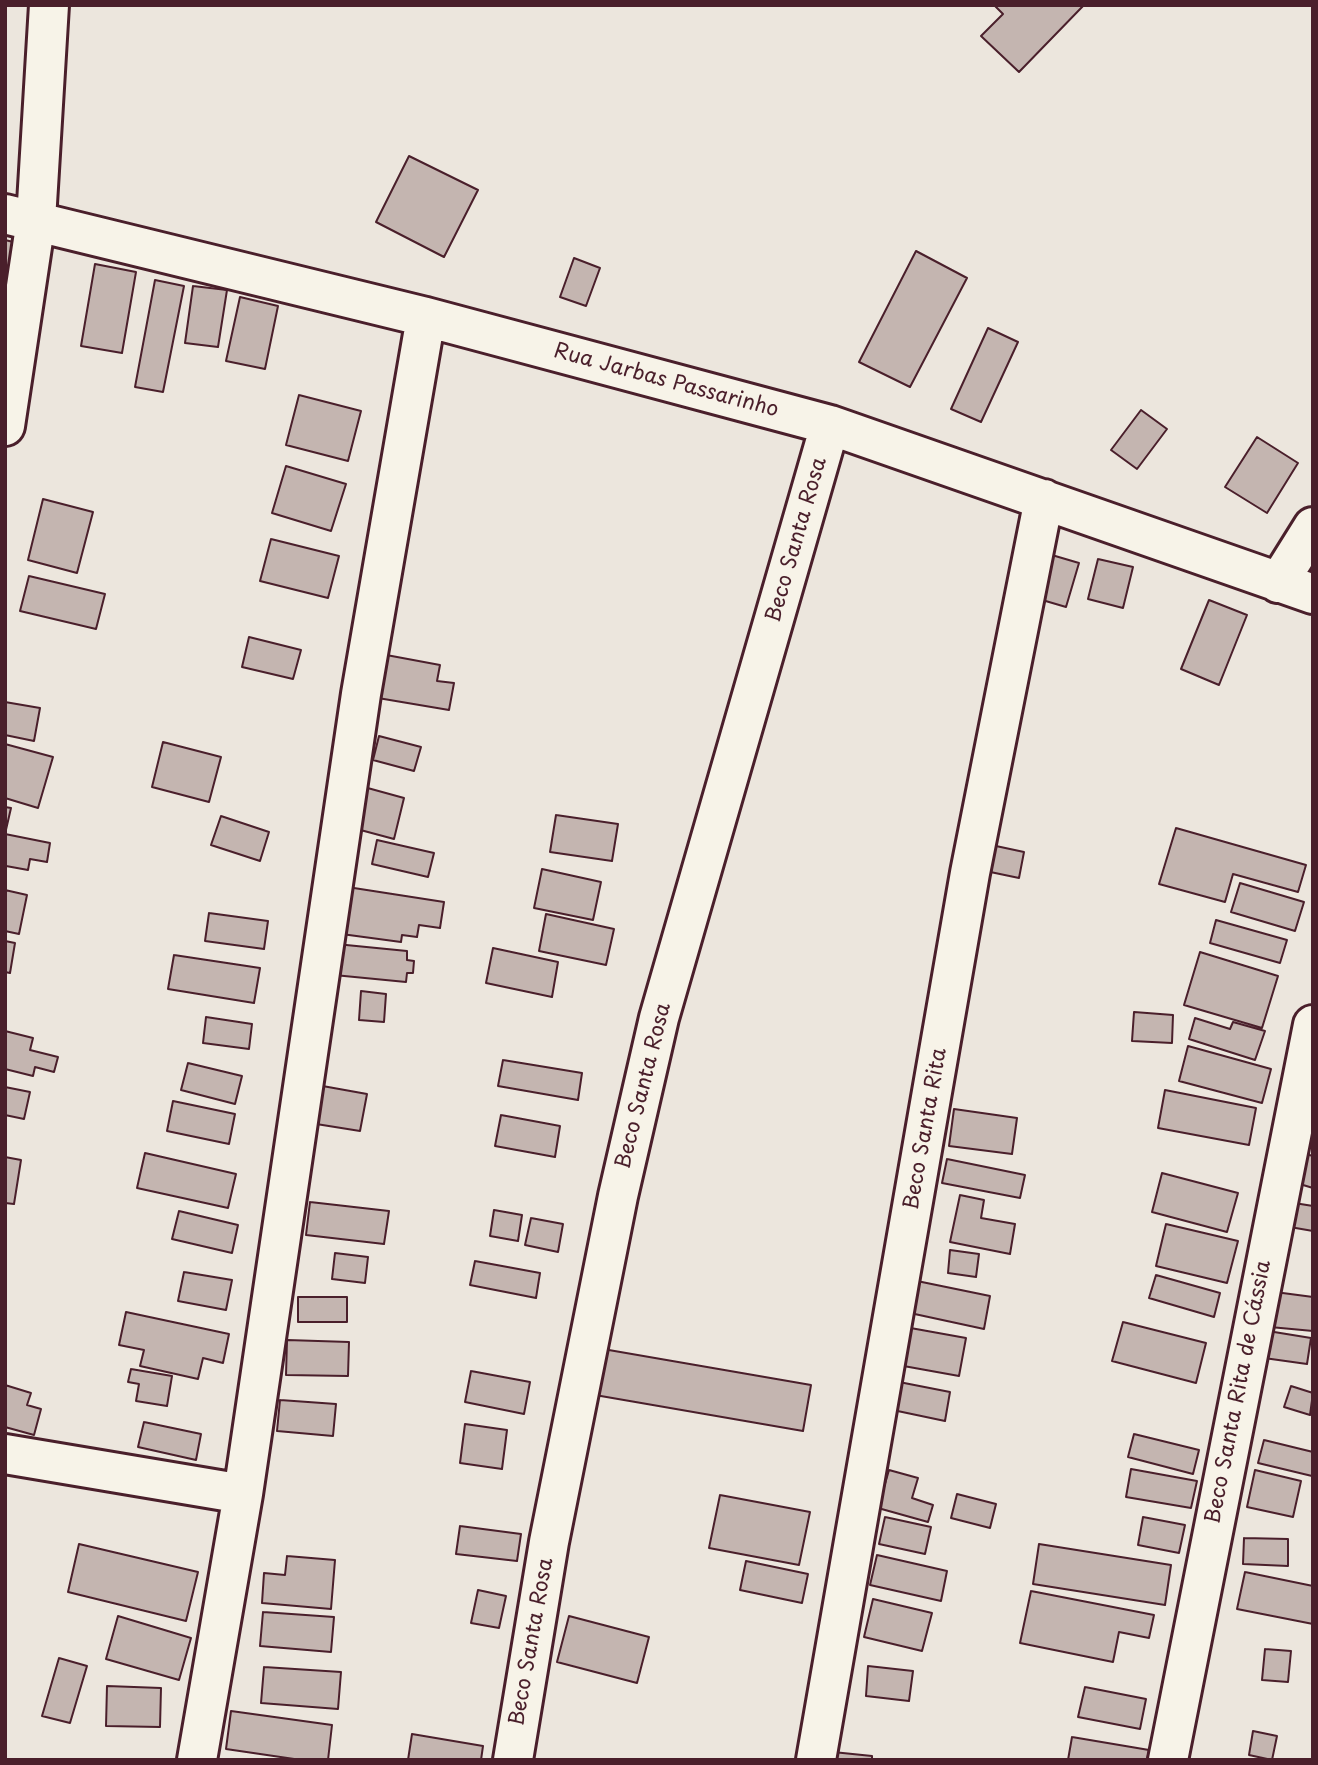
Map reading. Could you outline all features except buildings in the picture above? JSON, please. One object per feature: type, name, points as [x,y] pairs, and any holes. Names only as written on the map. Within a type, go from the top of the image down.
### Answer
[{"type":"street","points":[[5,426],[20,217],[49,5]]},
{"type":"street","name":"Rua Jarbas Passarinho","points":[[20,217],[426,317],[830,425],[1295,589]]},
{"type":"street","points":[[197,1760],[243,1494],[360,694],[426,317]]},
{"type":"street","name":"Beco Santa Rosa","points":[[513,1760],[549,1542],[618,1196],[659,1018],[830,425]]},
{"type":"street","name":"Beco Santa Rita","points":[[816,1760],[970,873],[1044,499]]},
{"type":"street","points":[[1295,589],[1313,527]]},
{"type":"street","name":"Beco Santa Rita de Cássia","points":[[1168,1760],[1313,1025]]},
{"type":"street","points":[[5,1454],[243,1494]]}]
